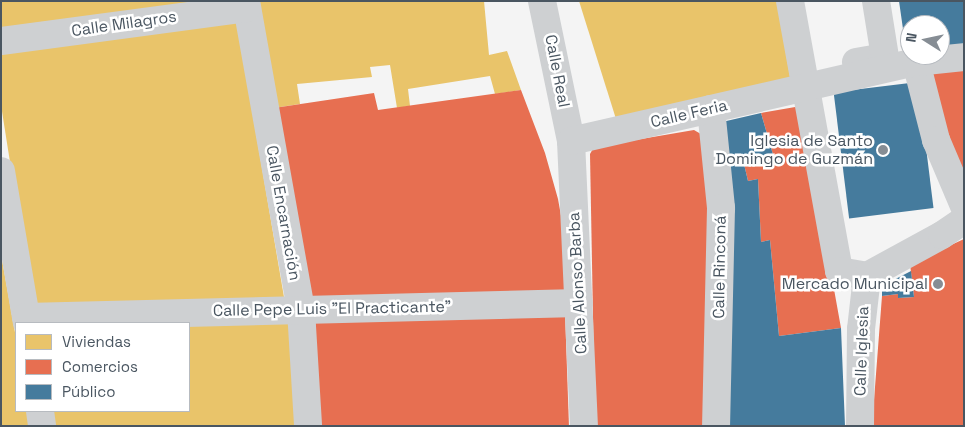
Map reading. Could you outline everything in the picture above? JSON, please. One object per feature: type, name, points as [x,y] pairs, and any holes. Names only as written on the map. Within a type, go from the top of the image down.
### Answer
[{"type":"street","name":"Calle Real","points":[[542,1],[571,141]]},
{"type":"street","points":[[790,1],[839,271],[866,276],[942,235],[964,220]]},
{"type":"street","points":[[798,1],[810,69],[885,57],[876,1]]},
{"type":"street","points":[[894,1],[900,25]]},
{"type":"street","name":"Calle Milagros","points":[[1,41],[247,5]]},
{"type":"street","name":"Calle Encarnación","points":[[247,5],[301,310],[308,426]]},
{"type":"street","name":"Calle Feria","points":[[950,59],[964,57]]},
{"type":"street","name":"Calle Feria","points":[[571,141],[906,65]]},
{"type":"street","points":[[910,65],[936,140],[964,206]]},
{"type":"street","name":"Calle Rinconá","points":[[711,109],[721,208],[716,426]]},
{"type":"street","name":"Calle Alonso Barba","points":[[571,141],[584,426]]},
{"type":"street","points":[[1,171],[26,320]]},
{"type":"street","name":"Calle Iglesia","points":[[860,426],[861,329],[866,276]]},
{"type":"street","name":"Calle Pepe Luis \"El Practicante\"","points":[[26,320],[301,310],[579,303]]},
{"type":"street","points":[[40,412],[42,426]]},
{"type":"building: Viviendas","points":[[1,1],[232,1],[1,33]]},
{"type":"building: Viviendas","points":[[255,1],[484,1],[489,55],[507,51],[521,90],[495,94],[490,76],[408,89],[410,106],[397,108],[390,65],[370,67],[372,77],[297,84],[300,104],[274,108]]},
{"type":"building: Viviendas","points":[[579,1],[777,1],[791,82],[616,119]]},
{"type":"building: Viviendas","points":[[237,21],[285,303],[33,308],[1,105],[1,50]]},
{"type":"building: Viviendas","points":[[1,254],[15,332],[15,412],[28,412],[31,426],[1,426]]},
{"type":"building: Viviendas","points":[[291,319],[300,426],[53,426],[51,412],[190,412],[190,323]]},
{"type":"building: Comercios","points":[[964,66],[964,180],[944,135],[929,69]]},
{"type":"building: Comercios","points":[[521,90],[545,153],[558,199],[565,238],[565,297],[310,304],[274,108],[374,93],[378,110]]},
{"type":"building: Comercios","points":[[801,106],[841,328],[779,336],[770,240],[761,242],[758,179],[748,181],[744,164],[774,158],[761,113]]},
{"type":"building: Comercios","points":[[694,130],[706,137],[712,192],[706,426],[595,426],[590,154],[594,147]]},
{"type":"building: Comercios","points":[[964,239],[964,426],[872,426],[882,296],[898,294],[898,298],[914,297],[910,264]]},
{"type":"building: Comercios","points":[[565,312],[569,426],[319,426],[315,321]]},
{"type":"building: Público","points":[[899,1],[964,1],[964,46],[950,47],[950,15],[901,15]]},
{"type":"building: Público","name":"Iglesia de Santo Domingo de Guzmán","points":[[918,82],[933,208],[849,218],[834,92]]},
{"type":"building: Público","points":[[761,113],[774,158],[744,164],[748,181],[758,179],[761,242],[770,240],[779,336],[841,328],[845,426],[726,426],[722,122]]},
{"type":"building: Público","points":[[911,271],[914,297],[898,298],[898,294],[882,296],[882,286]]},
{"type":"place","name":"Iglesia de Santo Domingo de Guzmán","points":[[883,150]]},
{"type":"place","name":"Mercado Municipal","points":[[938,284]]}]
